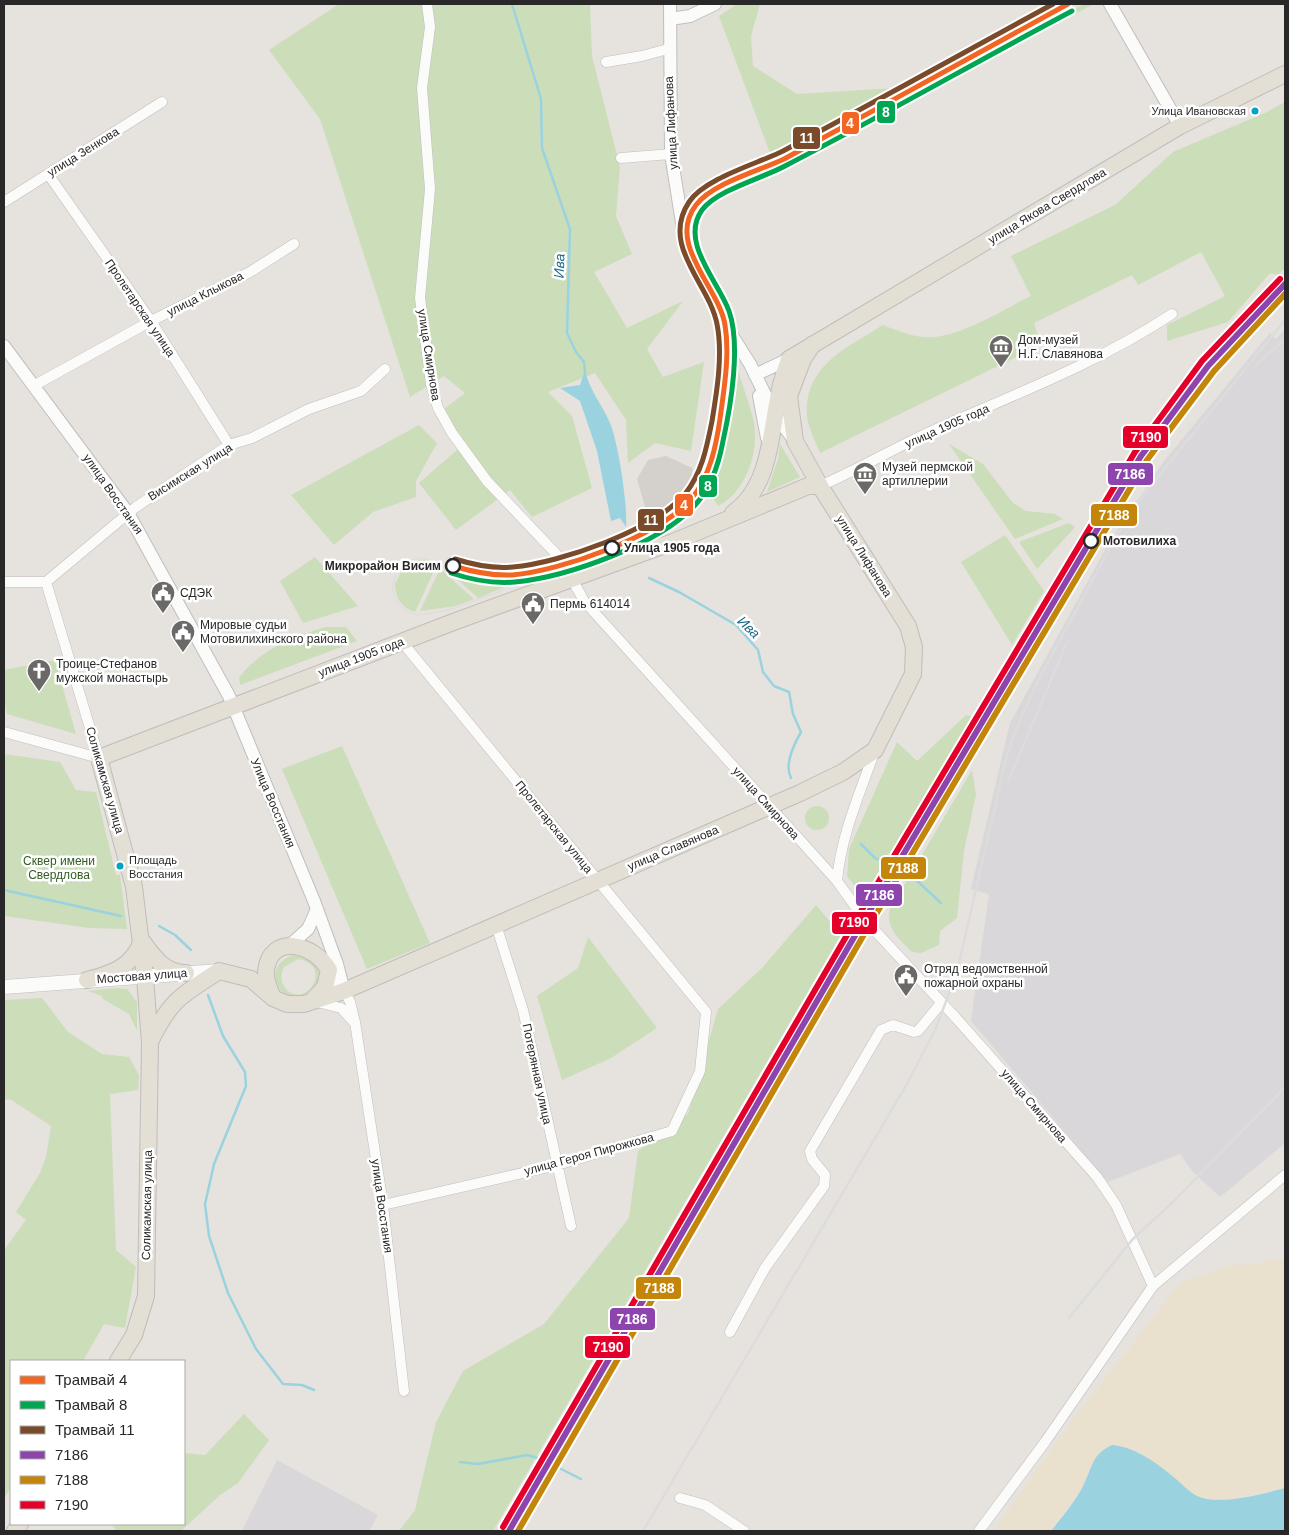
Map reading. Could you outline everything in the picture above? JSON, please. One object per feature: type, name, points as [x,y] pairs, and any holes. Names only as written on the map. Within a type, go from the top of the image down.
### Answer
[{"type":"main road","name":"улица Якова Свердлова","points":[[790,359],[812,344],[918,284],[1180,126],[1285,74]]},
{"type":"main road","points":[[812,344],[803,359],[789,396],[795,441],[820,486]]},
{"type":"main road","points":[[775,415],[781,384],[790,359]]},
{"type":"main road","name":"улица 1905 года","points":[[717,525],[739,509],[749,498],[758,483],[768,451],[775,415]]},
{"type":"main road","name":"улица 1905 года","points":[[99,758],[402,642],[717,525],[808,486],[820,486]]},
{"type":"main road","name":"улица Лифанова","points":[[820,486],[908,626]]},
{"type":"main road","name":"улица Славянова","points":[[344,991],[769,806],[842,772],[875,750],[913,674],[914,647],[908,626]]},
{"type":"main road","name":"Соликамская улица","points":[[99,758],[134,887],[142,941],[150,1042],[146,1296],[134,1335],[119,1360]]},
{"type":"main road","points":[[87,980],[116,972],[125,966],[138,950],[142,941],[163,966],[177,973],[186,973]]},
{"type":"main road","points":[[313,1001],[326,987],[329,970],[323,959],[308,948],[289,946],[273,955],[268,962],[266,979],[273,998],[287,1004],[296,1005],[313,1001],[344,991]]},
{"type":"main road","name":"Соликамская улица","points":[[150,1042],[162,1017],[173,1002],[219,972]]},
{"type":"main road","name":"Мостовая улица","points":[[4,987],[219,972],[251,979],[273,998]]},
{"type":"street","name":"улица Смирнова","points":[[427,4],[430,28],[422,88],[430,189],[420,298],[432,388],[438,408],[487,481],[561,558],[584,601],[837,881],[865,920],[942,1002],[1109,1192],[1153,1286]]},
{"type":"street","name":"улица Лифанова","points":[[670,4],[668,49],[670,154],[684,235],[690,255],[726,326],[755,375],[775,415],[795,441]]},
{"type":"street","points":[[670,19],[690,16],[715,4]]},
{"type":"street","points":[[1110,4],[1180,126]]},
{"type":"street","points":[[606,62],[642,56],[668,49]]},
{"type":"street","name":"улица Зенкова","points":[[4,202],[162,102]]},
{"type":"street","points":[[622,158],[670,154]]},
{"type":"street","name":"Пролетарская улица","points":[[48,174],[151,321],[229,445]]},
{"type":"street","name":"улица Клыкова","points":[[34,385],[151,321],[250,272],[294,244]]},
{"type":"street","name":"улица 1905 года","points":[[820,486],[942,427],[1023,393],[1126,343],[1172,314]]},
{"type":"street","name":"улица Восстания","points":[[4,346],[128,513],[234,706]]},
{"type":"street","name":"улица Лифанова","points":[[739,348],[762,403],[768,451]]},
{"type":"street","points":[[755,375],[790,359]]},
{"type":"street","name":"Висимская улица","points":[[46,582],[128,513],[229,445],[252,438],[309,409],[361,391],[385,369]]},
{"type":"street","points":[[4,582],[46,582]]},
{"type":"street","name":"Соликамская улица","points":[[46,582],[99,758]]},
{"type":"street","name":"Пролетарская улица","points":[[402,642],[706,1012]]},
{"type":"street","name":"Улица Восстания","points":[[234,706],[316,905]]},
{"type":"street","points":[[4,732],[99,758]]},
{"type":"street","points":[[837,881],[839,854],[875,750]]},
{"type":"street","points":[[316,905],[344,991]]},
{"type":"street","points":[[289,946],[308,929],[316,905]]},
{"type":"street","name":"Потерянная улица","points":[[496,925],[523,1010],[570,1226]]},
{"type":"street","points":[[324,928],[329,970]]},
{"type":"street","name":"улица Восстания","points":[[329,970],[350,1002],[355,1022],[383,1205],[404,1390]]},
{"type":"street","points":[[313,1001],[340,1008],[355,1022]]},
{"type":"street","points":[[730,1332],[765,1268],[824,1186],[825,1175],[812,1159],[810,1151],[881,1030],[893,1025],[914,1032],[918,1031],[942,1002]]},
{"type":"street","name":"улица Героя Пирожкова","points":[[383,1205],[557,1165],[672,1131],[700,1070],[706,1012]]},
{"type":"street","points":[[979,1531],[1046,1442],[1153,1286],[1285,1175]]},
{"type":"street","points":[[680,1498],[705,1506],[744,1531]]},
{"type":"shaded area","points":[[1285,329],[1285,1143],[1220,1197],[1193,1172],[1180,1154],[1108,1182],[971,1021],[989,894],[971,889],[1010,723],[1110,541],[1164,461],[1270,333],[1276,339]]},
{"type":"shaded area","points":[[666,456],[692,468],[692,480],[672,502],[648,517],[637,479],[648,460]]},
{"type":"shaded area","points":[[277,1460],[378,1515],[369,1531],[242,1531]]},
{"type":"green space","points":[[339,4],[590,4],[592,56],[620,167],[616,216],[632,254],[594,272],[627,328],[683,301],[647,349],[663,377],[704,362],[691,451],[655,443],[628,463],[626,420],[595,373],[548,392],[572,416],[592,488],[532,517],[510,490],[456,530],[419,483],[465,443],[443,410],[465,393],[444,376],[410,397],[320,119],[269,50]]},
{"type":"green space","points":[[737,4],[760,4],[751,36],[753,66],[797,94],[895,88],[770,153],[719,16]]},
{"type":"green space","points":[[1084,4],[1094,4],[1028,38],[1026,34]]},
{"type":"green space","points":[[1285,102],[1285,268],[1278,275],[1270,273],[1228,322],[1167,341],[1167,325],[1225,296],[1201,252],[1138,285],[1132,275],[1034,323],[1041,345],[820,453],[808,421],[808,398],[813,383],[820,371],[842,350],[883,325],[924,337],[950,334],[979,323],[1031,296],[1011,256],[1115,205],[1173,152],[1267,112]]},
{"type":"green space","points":[[732,362],[740,378],[755,427],[754,447],[753,457],[746,477],[734,494],[718,506],[708,491],[725,427],[730,395]]},
{"type":"green space","points":[[419,425],[437,443],[416,481],[416,497],[373,512],[334,545],[291,495]]},
{"type":"green space","points":[[780,444],[800,477],[767,492],[778,459]]},
{"type":"green space","points":[[949,444],[983,464],[1013,503],[1026,511],[1055,514],[1063,519],[1015,539]]},
{"type":"green space","points":[[1069,523],[1075,527],[1037,569],[1019,542]]},
{"type":"green space","points":[[1005,535],[1044,591],[1012,645],[961,562]]},
{"type":"green space","points":[[315,557],[358,606],[303,623],[280,581]]},
{"type":"green space","points":[[414,560],[427,560],[437,564],[415,612],[406,608],[400,602],[396,594],[395,584],[404,566]]},
{"type":"green space","points":[[444,567],[474,579],[517,582],[478,598]]},
{"type":"green space","points":[[440,569],[474,599],[456,606],[420,611]]},
{"type":"green space","points":[[326,627],[346,627],[357,641],[240,685],[239,678],[247,668],[266,652],[289,640]]},
{"type":"green space","points":[[55,660],[76,734],[7,714],[4,698],[4,670]]},
{"type":"green space","points":[[966,715],[971,716],[971,720],[866,901],[847,876],[849,849],[897,742],[917,761]]},
{"type":"green space","points":[[342,746],[430,943],[367,969],[282,769]]},
{"type":"green space","name":"Сквер имени Свердлова","points":[[4,754],[60,762],[76,790],[96,792],[116,875],[120,875],[127,929],[89,928],[4,916]]},
{"type":"green space","points":[[972,770],[976,795],[964,851],[957,918],[940,931],[939,945],[921,953],[912,952],[898,938],[892,928],[889,916],[890,909]]},
{"type":"green space","points":[[817,806],[825,810],[829,818],[825,826],[817,830],[809,826],[805,818],[809,810]]},
{"type":"green space","points":[[816,905],[841,935],[493,1531],[399,1531],[415,1510],[436,1422],[463,1371],[544,1324],[629,1218],[638,1151],[688,1114],[718,1009],[762,968]]},
{"type":"green space","points":[[588,937],[657,1028],[611,1058],[562,1080],[537,996],[578,968]]},
{"type":"green space","points":[[293,955],[299,955],[313,962],[320,976],[316,987],[309,994],[300,998],[291,998],[284,993],[278,986],[275,978],[277,969],[282,961]],"holes":[[[298,959],[309,963],[315,970],[312,986],[307,992],[299,995],[291,993],[282,981],[284,967]]]},
{"type":"green space","points":[[116,988],[127,989],[137,1002],[137,1031],[129,1014],[103,999],[102,996],[88,991]]},
{"type":"green space","points":[[42,998],[68,1032],[102,1054],[129,1057],[139,1075],[138,1090],[110,1094],[116,1250],[136,1267],[125,1328],[104,1324],[84,1360],[10,1360],[10,1489],[4,1499],[4,1250],[26,1220],[16,1212],[40,1173],[46,1157],[51,1126],[10,1099],[4,1100],[4,1000]]},
{"type":"green space","points":[[244,1414],[269,1440],[238,1483],[220,1495],[181,1531],[117,1531],[112,1525],[185,1525],[185,1453],[205,1455]]},
{"type":"sand","points":[[1276,1259],[1285,1260],[1285,1488],[1231,1499],[1211,1499],[1197,1496],[1181,1484],[1092,1464],[1083,1486],[1051,1531],[993,1531],[1074,1418],[1181,1282],[1232,1265],[1256,1264]]},
{"type":"water","points":[[585,370],[589,384],[607,416],[613,432],[624,490],[626,527],[620,518],[611,521],[597,451],[580,401],[560,388],[580,385]]},
{"type":"water","points":[[1112,1445],[1130,1449],[1146,1457],[1169,1473],[1192,1493],[1206,1499],[1241,1498],[1285,1488],[1285,1531],[1051,1531],[1080,1492],[1096,1457]]},
{"type":"waterway","name":"Ива","points":[[512,4],[541,99],[542,148],[570,229],[567,333],[576,352],[584,362],[585,373]]},
{"type":"waterway","name":"Ива","points":[[649,578],[679,592],[736,625],[758,650],[763,672],[774,686],[789,692],[793,714],[801,732],[789,760],[791,778]]},
{"type":"waterway","name":"Ива","points":[[861,844],[875,858],[912,876],[941,903]]},
{"type":"waterway","points":[[4,890],[121,916]]},
{"type":"waterway","points":[[159,926],[175,935],[191,950]]},
{"type":"waterway","points":[[208,995],[223,1036],[245,1072],[246,1086],[214,1164],[205,1204],[209,1236],[228,1293],[256,1349],[283,1384],[302,1385],[314,1390]]},
{"type":"waterway","points":[[460,1462],[478,1464],[527,1455],[541,1459],[581,1479]]},
{"type":"tram line","name":"11","points":[[455,559],[484,566],[498,567],[513,567],[555,559],[580,552],[629,532],[671,507],[691,486],[700,468],[712,421],[719,372],[717,324],[712,309],[689,264],[680,234],[682,218],[689,202],[697,193],[719,179],[783,151],[1053,4]]},
{"type":"tram line","name":"4","points":[[453,566],[497,575],[512,575],[556,567],[582,559],[634,538],[657,526],[677,512],[692,498],[708,470],[720,419],[727,360],[725,325],[721,311],[690,250],[687,235],[688,220],[696,205],[713,190],[784,159],[1068,4]]},
{"type":"tram line","name":"8","points":[[451,573],[482,581],[515,582],[536,579],[586,566],[612,556],[637,545],[680,519],[702,497],[714,474],[726,426],[734,375],[733,325],[724,300],[703,262],[695,235],[696,222],[702,210],[718,196],[729,190],[776,171],[1072,11]]},
{"type":"tram line","points":[[452,609],[416,614],[403,608],[397,602],[394,594],[393,586],[398,570],[404,564],[419,559],[432,561],[462,575],[495,580],[517,578],[549,570]]},
{"type":"tram line","points":[[447,611],[503,590]]},
{"type":"railway","points":[[643,1531],[907,1084],[936,1028],[957,972],[1005,763],[1017,727],[1050,659],[1135,505],[1285,320]]},
{"type":"railway","points":[[1255,366],[1285,339]]},
{"type":"railway","points":[[1008,782],[1067,642]]},
{"type":"railway","points":[[1069,1318],[1132,1240],[1176,1199],[1285,1087]]},
{"type":"transit line","name":"7190","points":[[503,1527],[854,923],[1135,452],[1202,361],[1280,279]]},
{"type":"transit line","name":"7186","points":[[509,1531],[860,927],[1141,456],[1208,366],[1285,284]]},
{"type":"transit line","name":"7188","points":[[518,1531],[866,931],[1147,460],[1214,371],[1285,294]]},
{"type":"place","name":"Улица Ивановская","points":[[1255,111]]},
{"type":"place","name":"Дом-музей Н.Г. Славянова","points":[[1001,368]]},
{"type":"place","name":"Музей пермской артиллерии","points":[[865,495]]},
{"type":"place","name":"Мотовилиха","points":[[1091,541]]},
{"type":"place","name":"Улица 1905 года","points":[[612,548]]},
{"type":"place","name":"Микрорайон Висим","points":[[453,566]]},
{"type":"place","name":"СДЭК","points":[[163,614]]},
{"type":"place","name":"Пермь 614014","points":[[533,625]]},
{"type":"place","name":"Мировые судьи Мотовилихинского района","points":[[183,653]]},
{"type":"place","name":"Троице-Стефанов мужской монастырь","points":[[39,692]]},
{"type":"place","name":"Площадь Восстания","points":[[120,866]]},
{"type":"place","name":"Отряд ведомственной пожарной охраны","points":[[906,997]]}]
